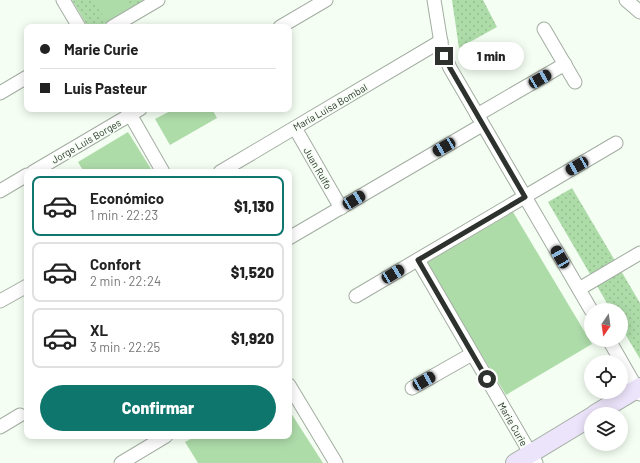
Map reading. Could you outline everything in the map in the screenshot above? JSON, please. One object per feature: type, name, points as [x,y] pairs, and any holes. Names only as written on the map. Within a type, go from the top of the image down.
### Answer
[{"type":"main road","points":[[609,407],[639,390]]},
{"type":"main road","points":[[515,463],[533,458],[584,422]]},
{"type":"street","points":[[63,0],[77,24]]},
{"type":"street","points":[[117,24],[158,0]]},
{"type":"street","points":[[285,24],[326,0]]},
{"type":"street","points":[[434,0],[444,56],[450,68],[587,303]]},
{"type":"street","points":[[626,0],[640,12]]},
{"type":"street","points":[[544,29],[575,82]]},
{"type":"street","name":"María Luisa Bombal","points":[[225,169],[441,41]]},
{"type":"street","points":[[292,236],[341,208],[565,64]]},
{"type":"street","points":[[0,93],[24,79]]},
{"type":"street","name":"Jorge Luis Borges","points":[[38,169],[130,112]]},
{"type":"street","points":[[133,112],[161,169]]},
{"type":"street","name":"Juan Rulfo","points":[[294,128],[341,208]]},
{"type":"street","points":[[356,296],[616,143]]},
{"type":"street","points":[[0,191],[24,177]]},
{"type":"street","points":[[579,289],[640,253]]},
{"type":"street","name":"Marie Curie","points":[[418,260],[533,458]]},
{"type":"street","points":[[0,302],[24,290]]},
{"type":"street","points":[[613,347],[639,390]]},
{"type":"street","points":[[412,388],[472,354]]},
{"type":"street","points":[[292,390],[336,463]]},
{"type":"street","points":[[0,427],[20,415]]},
{"type":"street","points":[[121,463],[161,439]]},
{"type":"green space","points":[[72,0],[145,0],[104,24],[86,24]]},
{"type":"green space","points":[[93,0],[126,0],[132,9],[108,24]]},
{"type":"green space","points":[[452,0],[483,0],[497,27],[459,48]]},
{"type":"green space","points":[[168,112],[214,112],[217,118],[170,145],[155,119]]},
{"type":"green space","points":[[128,132],[151,169],[82,169],[78,162]]},
{"type":"green space","points":[[572,188],[640,303],[640,359],[628,339],[628,303],[607,303],[548,202]]},
{"type":"green space","points":[[513,212],[584,331],[584,347],[587,347],[506,395],[426,263]]},
{"type":"green space","points":[[292,415],[323,463],[198,463],[185,442],[190,439],[292,439]]},
{"type":"route","points":[[444,56],[525,197],[418,260],[487,379]]}]
